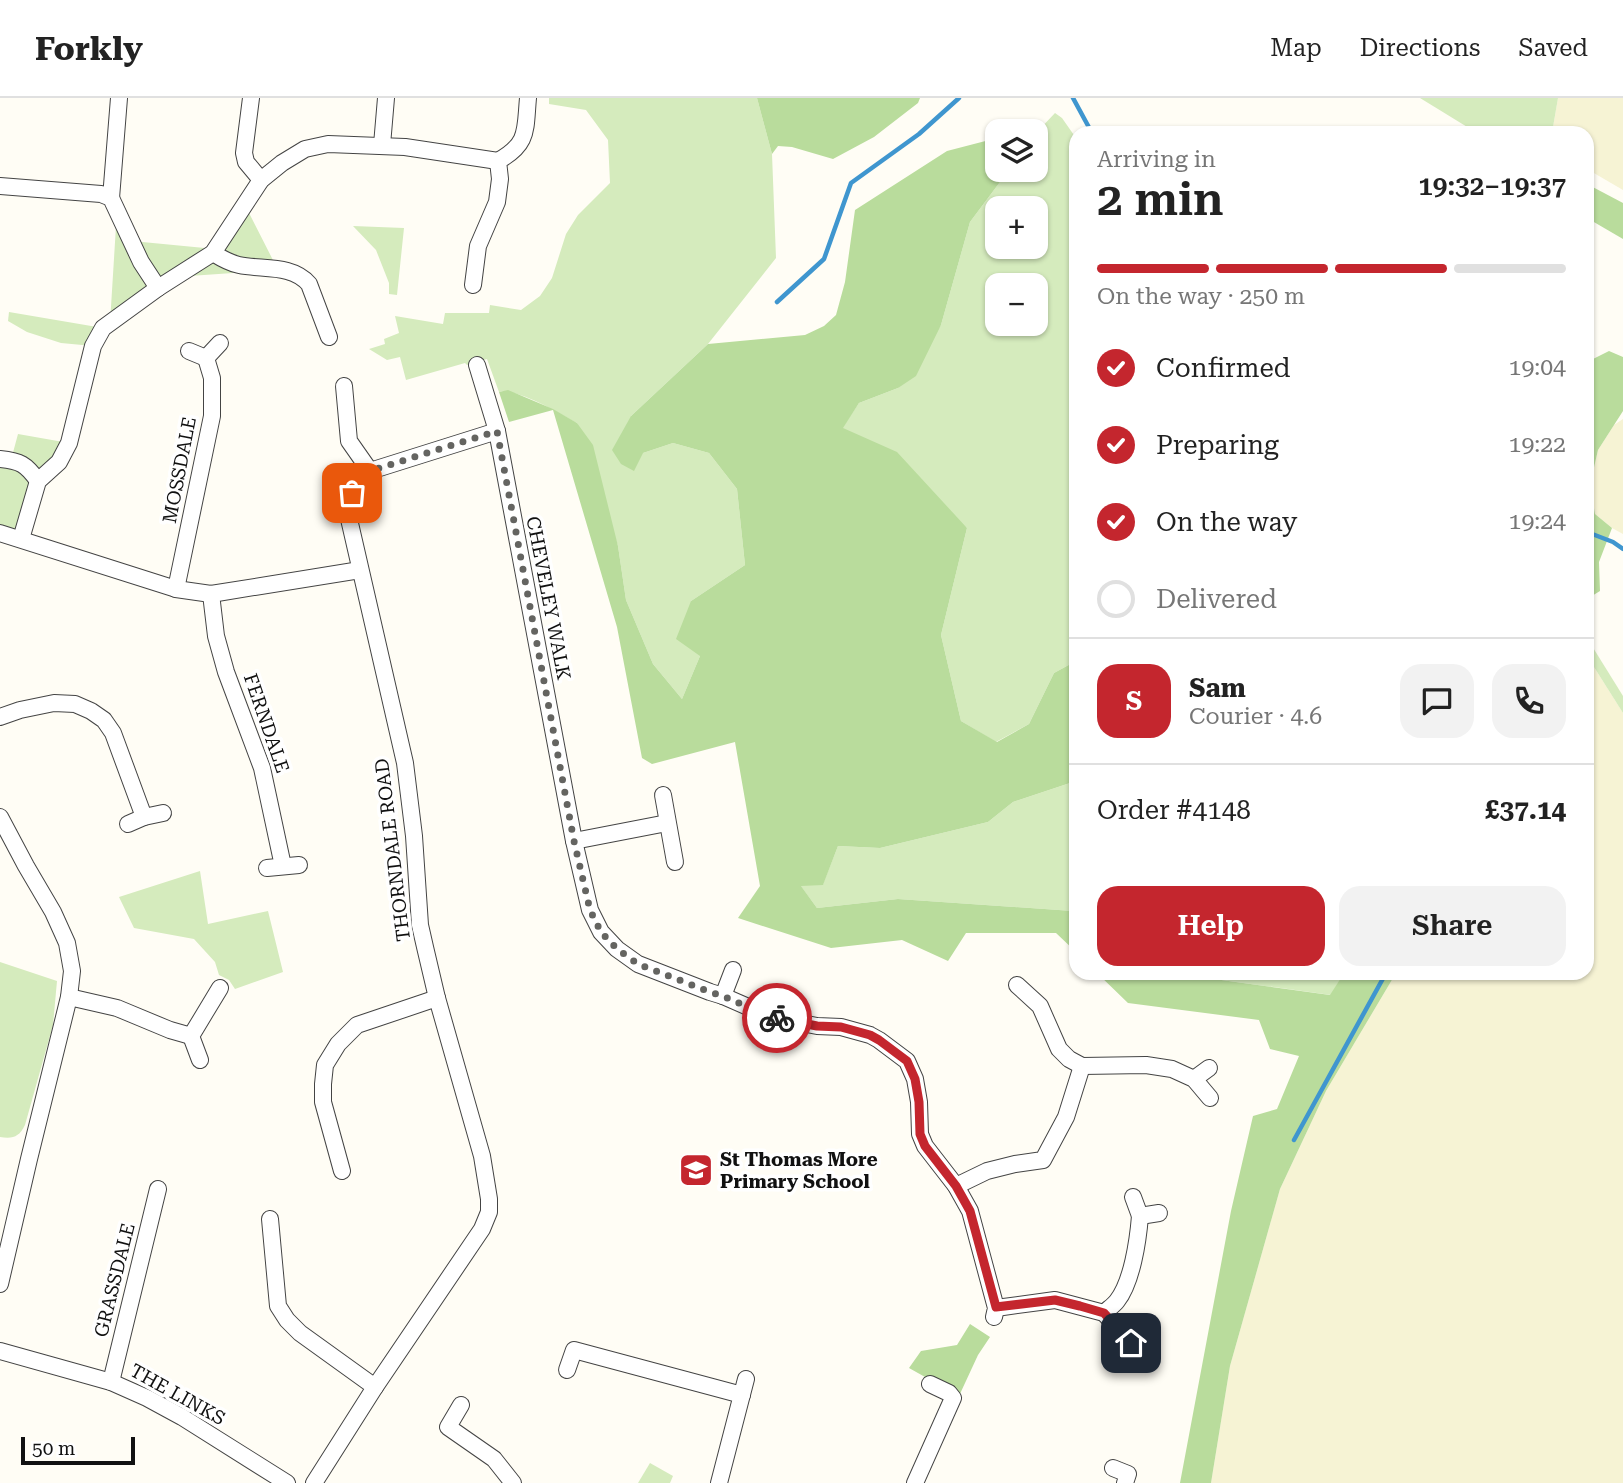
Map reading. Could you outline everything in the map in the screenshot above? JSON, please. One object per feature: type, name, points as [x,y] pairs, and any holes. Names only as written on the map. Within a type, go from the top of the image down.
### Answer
[{"type":"street","points":[[119,98],[111,198],[141,262],[158,288]]},
{"type":"street","points":[[251,98],[244,153],[246,162],[261,180]]},
{"type":"street","points":[[382,145],[386,98]]},
{"type":"street","points":[[21,539],[38,481],[59,461],[68,443],[93,346],[103,328],[213,253],[261,180],[305,149],[328,144],[382,145],[498,161],[511,155],[520,146],[524,135],[528,98]]},
{"type":"street","points":[[472,285],[478,246],[497,202],[500,179],[498,161]]},
{"type":"street","points":[[0,186],[101,194],[111,198]]},
{"type":"street","points":[[213,253],[236,264],[295,273],[303,277],[309,284],[316,310],[329,337]]},
{"type":"street","points":[[189,351],[206,358],[219,344]]},
{"type":"street","name":"MOSSDALE","points":[[176,589],[212,416],[212,378],[206,358]]},
{"type":"street","name":"CHEVELEY WALK","points":[[477,365],[497,431],[574,841],[590,910],[601,932],[617,949],[638,964],[771,1017],[817,1026],[841,1027],[870,1035],[907,1061],[915,1079],[920,1134],[925,1146],[956,1186],[970,1211],[995,1312],[1055,1300],[1104,1313]]},
{"type":"street","points":[[343,387],[349,441],[370,471],[497,431]]},
{"type":"street","points":[[0,459],[18,461],[30,469],[38,481]]},
{"type":"street","name":"THORNDALE ROAD","points":[[314,1483],[482,1228],[489,1212],[482,1156],[437,998],[420,925],[414,836],[405,763],[349,519],[352,493],[370,471]]},
{"type":"street","points":[[0,533],[176,589],[211,594],[360,570]]},
{"type":"street","name":"FERNDALE","points":[[211,594],[216,636],[226,672],[262,768],[283,866]]},
{"type":"street","points":[[0,717],[54,703],[75,704],[104,720],[113,733],[144,817]]},
{"type":"street","points":[[663,795],[675,862]]},
{"type":"street","points":[[128,824],[163,813]]},
{"type":"street","points":[[0,817],[53,912],[66,943],[72,971],[69,997],[6,1225],[0,1284]]},
{"type":"street","points":[[574,841],[667,823]]},
{"type":"street","points":[[723,996],[733,970]]},
{"type":"street","points":[[1017,985],[1046,1001],[1059,1049],[1069,1059],[1082,1066],[1146,1065],[1172,1069],[1194,1079],[1210,1098]]},
{"type":"street","points":[[191,1036],[220,988]]},
{"type":"street","points":[[69,997],[117,1008],[191,1036]]},
{"type":"street","points":[[341,1172],[323,1102],[325,1065],[338,1044],[357,1025],[437,998]]},
{"type":"street","points":[[191,1036],[200,1060]]},
{"type":"street","points":[[956,1186],[987,1171],[1043,1160],[1066,1117],[1082,1066]]},
{"type":"street","points":[[1194,1079],[1209,1068]]},
{"type":"street","name":"GRASSDALE","points":[[111,1382],[158,1189]]},
{"type":"street","points":[[1131,1343],[1104,1313],[1118,1300],[1129,1276],[1138,1238],[1139,1216],[1133,1197]]},
{"type":"street","points":[[1139,1216],[1159,1213]]},
{"type":"street","points":[[270,1219],[278,1306],[300,1333],[375,1387]]},
{"type":"street","points":[[567,1370],[574,1350],[744,1387],[719,1483]]},
{"type":"street","name":"THE LINKS","points":[[0,1351],[111,1382],[147,1398],[287,1483]]},
{"type":"street","points":[[915,1483],[953,1398],[949,1392],[930,1384]]},
{"type":"street","points":[[461,1405],[448,1427],[494,1460],[513,1483]]},
{"type":"street","points":[[1113,1468],[1128,1474],[1125,1483]]},
{"type":"shaded area","points":[[1558,98],[1623,98],[1623,190],[1594,173],[1594,126],[1553,126]]},
{"type":"shaded area","points":[[1623,419],[1623,534],[1595,514],[1594,508],[1594,468],[1598,450],[1614,425]]},
{"type":"shaded area","points":[[1594,667],[1623,713],[1623,1483],[1211,1483],[1230,1366],[1280,1189],[1326,1091],[1392,980],[1594,980]]},
{"type":"green space","points":[[549,98],[757,98],[772,154],[776,258],[708,344],[631,416],[643,453],[673,443],[709,453],[737,489],[745,565],[691,601],[700,656],[682,699],[653,664],[626,600],[618,546],[577,423],[527,397],[499,392],[487,359],[406,380],[400,357],[387,360],[369,349],[385,344],[384,339],[399,333],[395,316],[443,324],[445,313],[489,313],[490,305],[521,310],[540,296],[552,278],[566,234],[578,215],[610,183],[608,140],[586,110],[549,104]]},
{"type":"green space","points":[[757,98],[920,98],[918,103],[874,137],[833,159],[792,147],[778,146],[772,154]]},
{"type":"green space","points":[[1420,98],[1558,98],[1553,126],[1466,126]]},
{"type":"green space","points":[[1055,113],[1062,118],[1069,128],[1069,665],[1054,673],[1029,724],[996,742],[961,721],[941,635],[967,528],[842,428],[859,403],[898,388],[941,325],[970,222],[985,202],[985,259],[1048,259],[1048,196],[990,196],[1000,182],[1048,182],[1048,120]]},
{"type":"green space","points":[[985,141],[985,182],[1000,182],[990,196],[985,196],[985,202],[970,222],[941,325],[916,376],[898,388],[859,403],[843,428],[897,452],[967,528],[941,635],[961,721],[997,742],[1029,724],[1054,673],[1069,665],[1069,783],[1013,802],[988,822],[880,848],[838,846],[823,885],[801,886],[817,908],[898,899],[1069,911],[1069,945],[1056,933],[966,933],[948,961],[902,940],[831,948],[738,918],[760,886],[735,742],[652,764],[642,758],[617,627],[553,410],[509,422],[499,392],[508,390],[553,409],[577,423],[593,445],[618,546],[626,600],[653,664],[682,699],[700,656],[676,639],[691,601],[745,565],[737,489],[709,453],[673,443],[643,453],[634,471],[621,464],[612,450],[631,416],[708,344],[805,335],[824,326],[836,315],[845,282],[855,210],[947,151]]},
{"type":"green space","points":[[1594,188],[1623,203],[1623,239],[1594,222]]},
{"type":"green space","points":[[245,205],[278,270],[250,267],[233,273],[175,277],[110,323],[117,210],[132,241],[215,249]]},
{"type":"green space","points":[[353,226],[404,228],[397,295],[389,294],[389,283],[376,250]]},
{"type":"green space","points":[[9,312],[103,328],[93,346],[61,343],[27,332],[8,321]]},
{"type":"green space","points":[[1609,351],[1623,357],[1623,411],[1598,450],[1594,468],[1594,358]]},
{"type":"green space","points":[[18,434],[69,443],[38,481],[21,539],[0,533],[0,459],[11,460]]},
{"type":"green space","points":[[1594,508],[1595,514],[1612,528],[1599,562],[1600,591],[1594,595]]},
{"type":"green space","points":[[1594,649],[1623,696],[1623,713],[1594,667]]},
{"type":"green space","points":[[1069,783],[1069,911],[898,899],[817,908],[800,885],[823,884],[838,846],[880,848],[988,822],[1013,802]]},
{"type":"green space","points":[[200,871],[208,924],[268,911],[283,972],[235,989],[229,980],[219,975],[215,962],[194,939],[134,928],[119,897]]},
{"type":"green space","points":[[0,962],[57,981],[53,1025],[25,1125],[18,1135],[9,1138],[0,1137]]},
{"type":"green space","points":[[1104,980],[1222,980],[1330,995],[1340,980],[1392,980],[1326,1091],[1280,1189],[1230,1366],[1211,1483],[1180,1483],[1231,1211],[1253,1116],[1277,1109],[1299,1056],[1270,1049],[1259,1020],[1128,1003]]},
{"type":"green space","points":[[1222,980],[1340,980],[1331,995]]},
{"type":"green space","points":[[970,1324],[990,1337],[978,1355],[959,1396],[909,1368],[921,1351],[957,1345]]},
{"type":"green space","points":[[650,1463],[673,1476],[670,1483],[638,1483]]},
{"type":"waterway","points":[[777,302],[824,259],[851,183],[919,134],[959,98]]},
{"type":"waterway","points":[[1073,98],[1088,126]]},
{"type":"waterway","points":[[1594,535],[1623,549]]},
{"type":"waterway","points":[[1294,1140],[1382,980]]},
{"type":"way so far","points":[[352,493],[370,471],[497,431],[574,841],[590,910],[601,932],[617,949],[638,964],[777,1018]]},
{"type":"place","name":"St Thomas More Primary School","points":[[696,1170]]},
{"type":"route","points":[[777,1018],[817,1026],[841,1027],[870,1035],[907,1061],[915,1079],[920,1134],[925,1146],[956,1186],[970,1211],[996,1307],[1055,1300],[1080,1306],[1104,1313],[1131,1343]]}]
